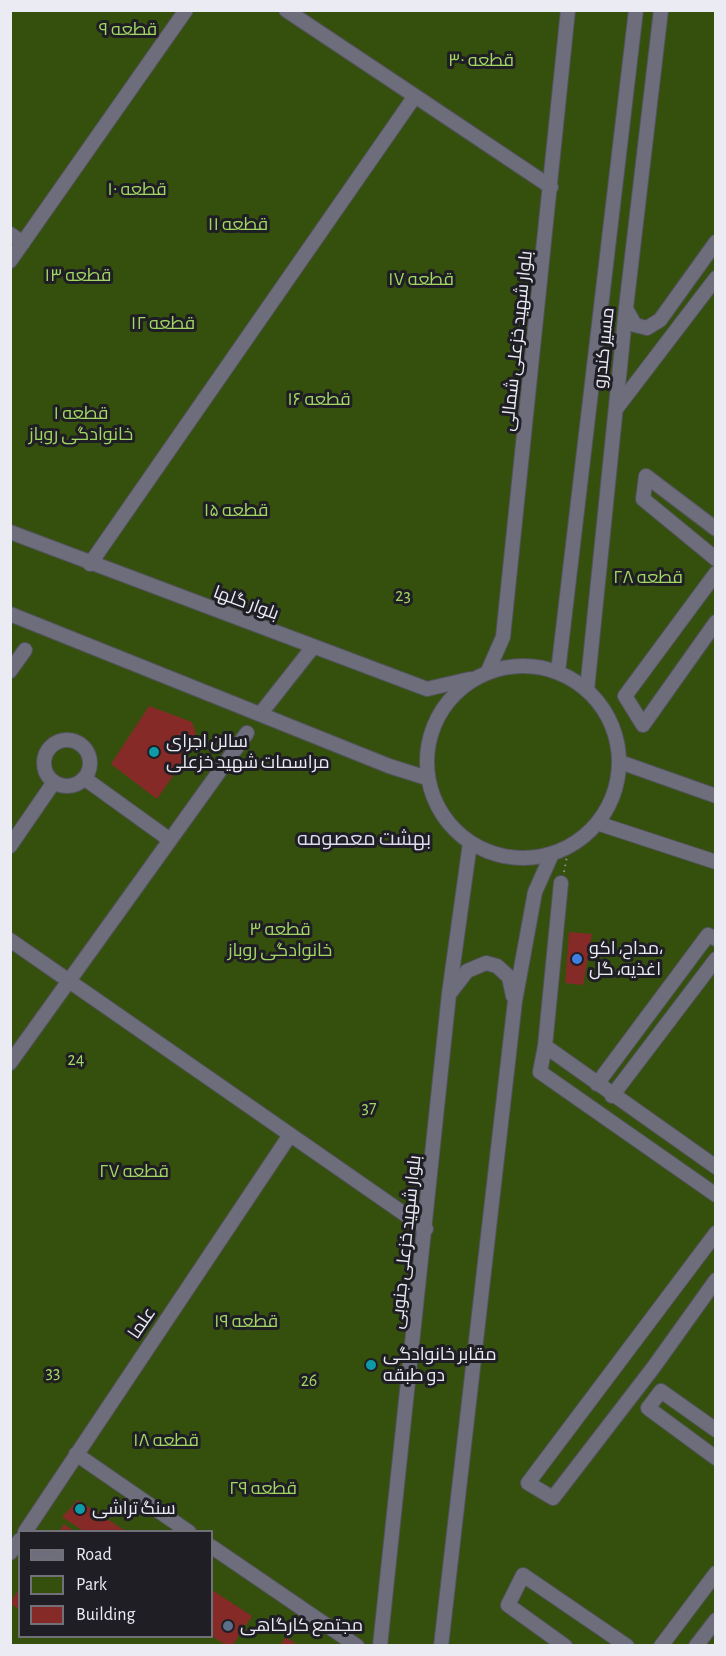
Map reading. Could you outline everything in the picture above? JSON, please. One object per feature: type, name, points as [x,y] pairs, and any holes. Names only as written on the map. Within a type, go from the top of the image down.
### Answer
[{"type":"lane","points":[[10,261],[186,10]]},
{"type":"lane","points":[[286,10],[551,187]]},
{"type":"lane","name":"بلوار شهید خزعلی شمالی","points":[[488,671],[503,637],[568,10]]},
{"type":"lane","points":[[558,672],[636,10]]},
{"type":"lane","name":"مسیر کندرو","points":[[587,690],[626,308],[662,10]]},
{"type":"lane","points":[[90,564],[415,96]]},
{"type":"lane","points":[[10,234],[23,243]]},
{"type":"lane","points":[[626,308],[635,325],[647,328],[660,320],[716,242]]},
{"type":"lane","points":[[615,410],[716,278]]},
{"type":"lane","points":[[716,529],[646,476],[643,499],[716,559]]},
{"type":"lane","name":"بلوار گلها","points":[[10,532],[426,689],[472,679]]},
{"type":"lane","points":[[716,573],[625,696],[643,725],[716,622]]},
{"type":"lane","points":[[10,614],[389,766],[427,778]]},
{"type":"lane","points":[[261,713],[314,647]]},
{"type":"lane","points":[[10,671],[25,650]]},
{"type":"lane","points":[[519,666],[535,666],[558,672],[587,690],[598,701],[614,730],[620,762],[613,794],[597,823],[569,846],[552,854],[524,858],[496,855],[470,843],[450,825],[435,803],[427,778],[428,740],[444,705],[472,679],[488,671],[519,666]]},
{"type":"lane","points":[[10,1063],[247,733]]},
{"type":"lane","points":[[61,741],[76,742],[87,751],[90,766],[84,778],[69,786],[54,782],[45,770],[45,755],[49,749],[61,741]]},
{"type":"lane","points":[[620,762],[716,796]]},
{"type":"lane","points":[[84,778],[170,840]]},
{"type":"lane","points":[[10,846],[54,782]]},
{"type":"lane","points":[[597,823],[716,862]]},
{"type":"lane","name":"بلوار شهید خزعلی جنوبی","points":[[380,1646],[449,994],[470,843]]},
{"type":"lane","points":[[441,1646],[514,1001],[535,892],[552,854]]},
{"type":"lane","points":[[561,883],[545,1046],[540,1072],[716,1195]]},
{"type":"lane","points":[[597,1084],[708,935],[716,939]]},
{"type":"lane","points":[[10,940],[426,1228]]},
{"type":"lane","points":[[612,1096],[716,959]]},
{"type":"lane","points":[[449,994],[467,971],[486,963],[496,966],[509,977],[514,1001]]},
{"type":"lane","points":[[545,1046],[612,1096],[716,1167]]},
{"type":"lane","name":"علما","points":[[26,1530],[290,1135]]},
{"type":"lane","points":[[716,1233],[528,1483],[552,1498],[653,1368],[716,1280]]},
{"type":"lane","points":[[716,1430],[661,1391],[648,1408],[716,1458]]},
{"type":"lane","points":[[76,1454],[186,1530]]},
{"type":"lane","points":[[213,1547],[357,1646]]},
{"type":"lane","points":[[661,1646],[716,1573]]},
{"type":"lane","points":[[565,1646],[508,1605],[523,1575],[627,1646]]},
{"type":"lane","points":[[696,1646],[716,1620]]},
{"type":"path","points":[[561,883],[569,846]]},
{"type":"green space","points":[[10,11],[715,11],[715,1645],[11,1645]]},
{"type":"building","name":"سالن اجرای مراسمات شهید خزعلی","points":[[149,706],[192,722],[198,740],[157,799],[111,764]]},
{"type":"building","name":"مداح، اکو، اغذیه، گل","points":[[569,932],[592,934],[583,985],[565,983]]},
{"type":"building","name":"سنگ تراشی","points":[[78,1500],[124,1530],[82,1530],[62,1517]]},
{"type":"building","points":[[64,1524],[72,1530],[60,1530]]},
{"type":"building","points":[[18,1591],[18,1609],[10,1603]]},
{"type":"building","name":"مجتمع کارگاهی","points":[[213,1591],[252,1616],[232,1646],[227,1646],[213,1637]]},
{"type":"building","points":[[286,1637],[299,1646],[279,1646]]},
{"type":"place","name":"سالن اجرای مراسمات شهید خزعلی","points":[[154,752]]},
{"type":"place","name":"مداح، اکو، اغذیه، گل","points":[[577,959]]},
{"type":"place","name":"مقابر خانوادگی دو طبقه","points":[[371,1365]]},
{"type":"place","name":"سنگ تراشی","points":[[80,1509]]},
{"type":"place","name":"مجتمع کارگاهی","points":[[228,1626]]},
{"type":"district","name":"بهشت معصومه","points":[[364,839]]},
{"type":"park label","name":"قطعه ۹","points":[[128,30]]},
{"type":"park label","name":"قطعه ۳۰","points":[[481,61]]},
{"type":"park label","name":"قطعه ۱۰","points":[[137,190]]},
{"type":"park label","name":"قطعه ۱۱","points":[[238,225]]},
{"type":"park label","name":"قطعه ۱۳","points":[[78,276]]},
{"type":"park label","name":"قطعه ۱۷","points":[[421,280]]},
{"type":"park label","name":"قطعه ۱۲","points":[[163,324]]},
{"type":"park label","name":"قطعه ۱۶","points":[[319,400]]},
{"type":"park label","name":"قطعه ۱ خانوادگی روباز","points":[[81,424]]},
{"type":"park label","name":"قطعه ۱۵","points":[[236,511]]},
{"type":"park label","name":"قطعه ۲۸","points":[[648,578]]},
{"type":"park label","name":"23","points":[[403,596]]},
{"type":"park label","name":"قطعه ۳ خانوادگی روباز","points":[[280,940]]},
{"type":"park label","name":"24","points":[[76,1060]]},
{"type":"park label","name":"37","points":[[369,1108]]},
{"type":"park label","name":"قطعه ۲۷","points":[[134,1172]]},
{"type":"park label","name":"قطعه ۱۹","points":[[246,1322]]},
{"type":"park label","name":"33","points":[[53,1373]]},
{"type":"park label","name":"26","points":[[309,1381]]},
{"type":"park label","name":"قطعه ۱۸","points":[[166,1441]]},
{"type":"park label","name":"قطعه ۲۹","points":[[263,1489]]}]
